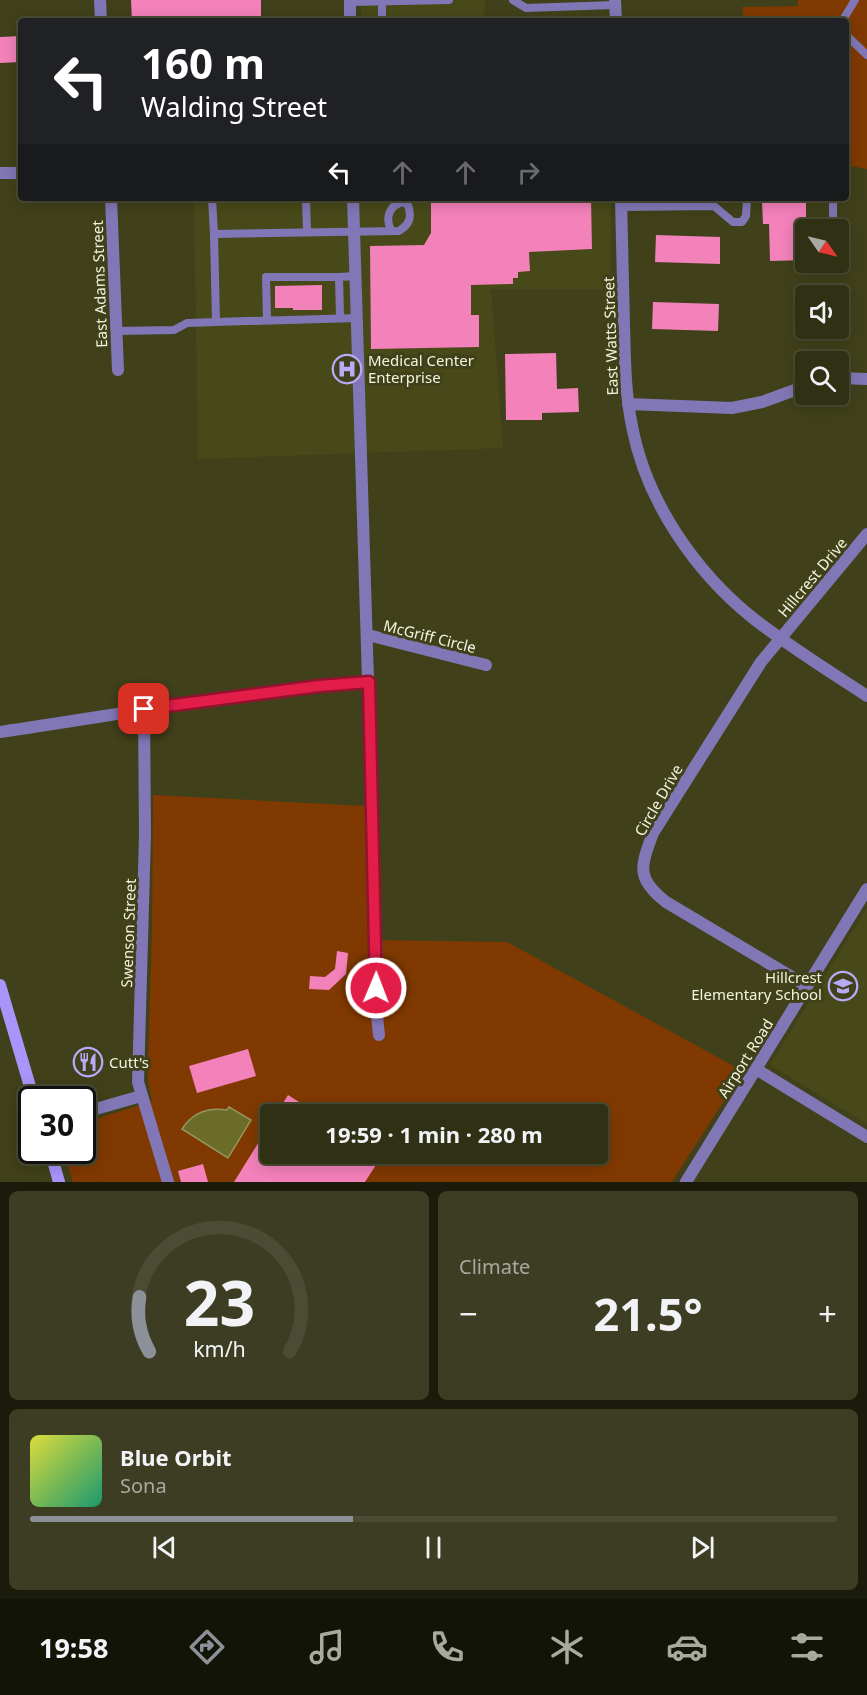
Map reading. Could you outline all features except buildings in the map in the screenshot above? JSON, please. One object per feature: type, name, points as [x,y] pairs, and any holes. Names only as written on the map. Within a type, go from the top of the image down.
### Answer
[{"type":"main road","points":[[0,985],[30,1086]]},
{"type":"main road","points":[[54,1164],[59,1182]]},
{"type":"street","points":[[100,0],[101,18]]},
{"type":"street","points":[[350,1],[350,18]]},
{"type":"street","points":[[615,2],[616,18]]},
{"type":"street","points":[[0,173],[18,173]]},
{"type":"street","name":"East Adams Street","points":[[111,201],[118,370]]},
{"type":"street","points":[[353,201],[368,635],[376,1006],[379,1035]]},
{"type":"street","name":"East Watts Street","points":[[621,202],[624,363],[628,404],[639,457],[651,486],[681,539],[719,586],[753,618],[867,696]]},
{"type":"street","points":[[849,378],[867,379]]},
{"type":"street","points":[[628,404],[732,408],[762,402],[795,390]]},
{"type":"street","name":"Hillcrest Drive","points":[[780,638],[867,534]]},
{"type":"street","name":"McGriff Circle","points":[[368,635],[486,665]]},
{"type":"street","name":"Circle Drive","points":[[780,638],[761,662],[653,833],[643,862],[645,879],[654,892],[666,902],[807,986]]},
{"type":"street","points":[[0,732],[144,709],[319,686],[369,682]]},
{"type":"street","name":"Swenson Street","points":[[144,709],[145,835],[138,1082],[168,1182]]},
{"type":"street","name":"Airport Road","points":[[686,1182],[867,889]]},
{"type":"street","points":[[756,1069],[867,1137]]},
{"type":"street","points":[[96,1109],[141,1096]]},
{"type":"lane","points":[[350,1],[449,0]]},
{"type":"lane","points":[[513,0],[526,8],[615,2]]},
{"type":"lane","points":[[844,18],[855,0]]},
{"type":"lane","points":[[382,1],[382,18]]},
{"type":"lane","points":[[849,37],[867,55]]},
{"type":"lane","points":[[212,201],[216,322]]},
{"type":"lane","points":[[306,201],[307,232]]},
{"type":"lane","points":[[621,202],[714,206],[734,222],[742,222],[746,216],[747,201]]},
{"type":"lane","points":[[833,201],[833,219]]},
{"type":"lane","points":[[214,234],[391,230]]},
{"type":"lane","points":[[267,320],[266,278],[356,276]]},
{"type":"lane","points":[[339,277],[340,318]]},
{"type":"lane","points":[[116,331],[174,330],[187,323],[357,318]]},
{"type":"shaded area","points":[[361,0],[485,0],[484,18],[361,18]]},
{"type":"shaded area","points":[[798,0],[867,0],[867,169],[849,166],[849,18],[744,18],[742,7],[798,6]]},
{"type":"shaded area","name":"Medical Center Enterprise","points":[[194,201],[611,201],[610,289],[491,289],[503,448],[198,459]]},
{"type":"shaded area","points":[[153,795],[365,806],[369,940],[507,942],[743,1071],[672,1182],[73,1182],[67,1164],[96,1164],[96,1119],[152,1101],[148,1081]]},
{"type":"shaded area","name":"Hillcrest Elementary School","points":[[867,908],[867,1124],[770,1065]]},
{"type":"shaded area","points":[[229,1107],[251,1120],[228,1158],[182,1129],[191,1118],[201,1112],[214,1109],[227,1110]]},
{"type":"place","name":"Medical Center Enterprise","points":[[347,369]]},
{"type":"place","name":"Hillcrest Elementary School","points":[[843,986]]},
{"type":"place","name":"Cutt's","points":[[88,1062]]},
{"type":"route","points":[[144,709],[319,686],[369,682],[376,988]]}]
